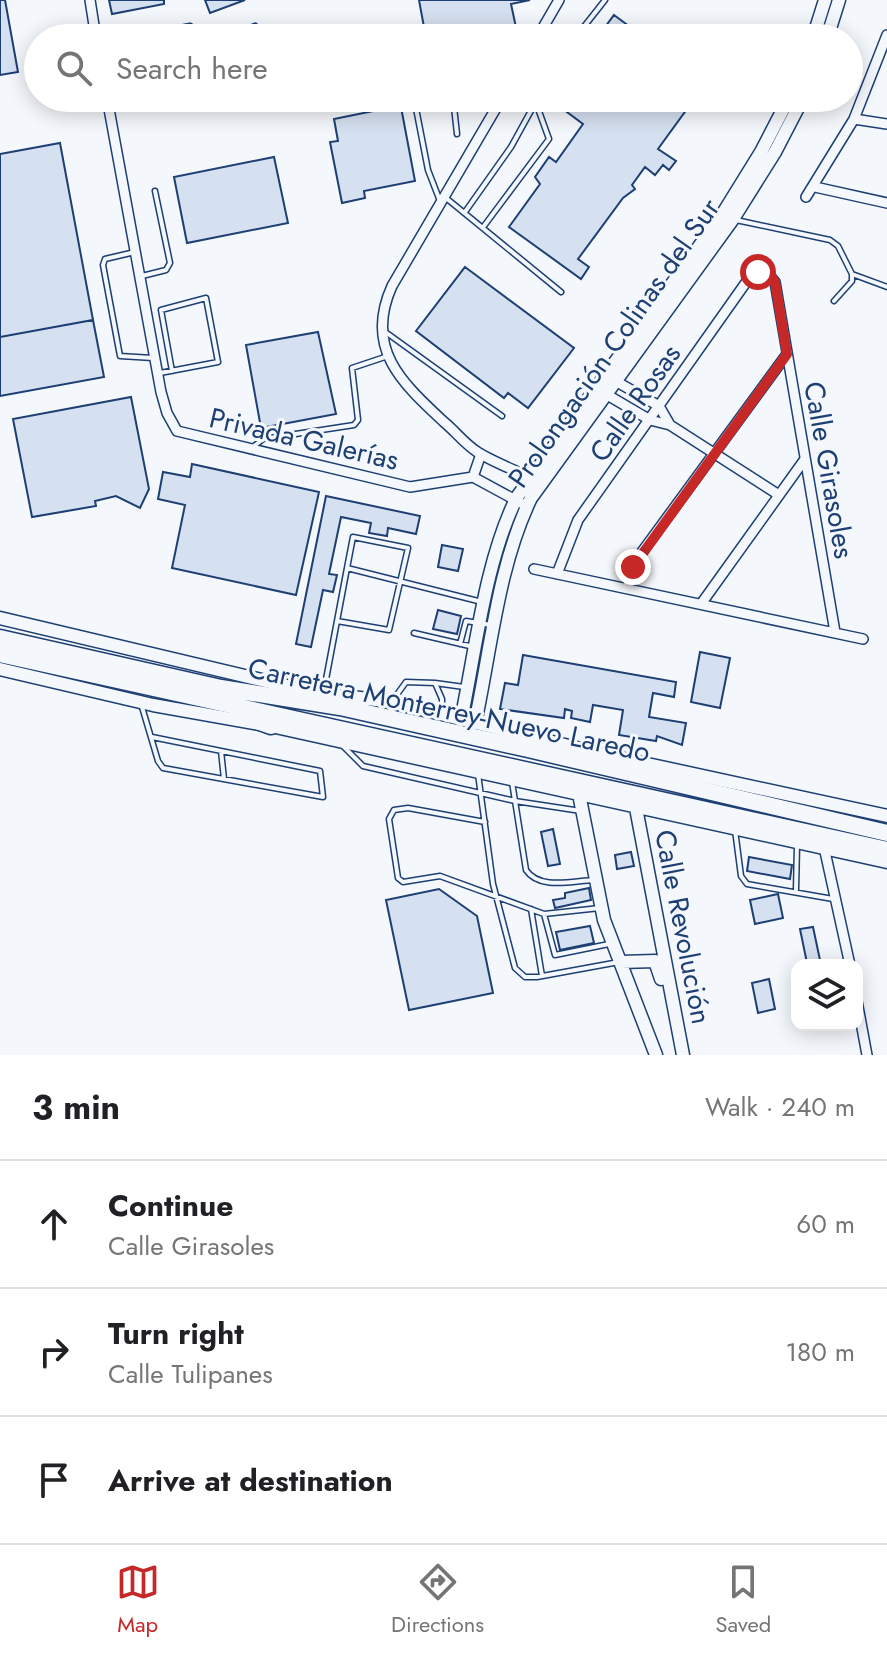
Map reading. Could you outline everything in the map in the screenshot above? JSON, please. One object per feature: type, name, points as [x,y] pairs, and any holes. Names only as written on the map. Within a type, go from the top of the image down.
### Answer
[{"type":"highway","name":"Carretera Monterrey-Nuevo Laredo","points":[[0,638],[221,688],[319,697],[443,723],[528,749],[887,833]]},
{"type":"highway","points":[[0,654],[887,850]]},
{"type":"highway","points":[[190,695],[271,726]]},
{"type":"highway","points":[[343,697],[443,723]]},
{"type":"highway","points":[[528,749],[601,754]]},
{"type":"highway","points":[[830,848],[887,860]]},
{"type":"street","points":[[90,0],[94,24]]},
{"type":"street","points":[[545,24],[559,0]]},
{"type":"street","points":[[817,24],[825,0]]},
{"type":"street","points":[[831,24],[839,0]]},
{"type":"street","points":[[863,97],[887,38]]},
{"type":"street","name":"Privada Galerías","points":[[110,112],[158,374],[167,413],[177,431],[410,487],[473,477]]},
{"type":"street","points":[[492,112],[392,286],[384,310],[382,330],[388,356],[402,382],[481,454],[537,481]]},
{"type":"street","name":"Prolongación Colinas del Sur","points":[[727,217],[782,112]]},
{"type":"street","name":"Prolongación Colinas del Sur","points":[[461,720],[505,521],[521,504],[603,392],[775,152],[796,112]]},
{"type":"street","points":[[806,197],[815,187],[857,112]]},
{"type":"street","points":[[854,119],[887,124]]},
{"type":"street","points":[[815,187],[887,203]]},
{"type":"street","name":"Calle Girasoles","points":[[766,271],[775,282],[835,632]]},
{"type":"street","name":"Calle Rosas","points":[[557,574],[578,520],[750,276],[766,271]]},
{"type":"street","points":[[627,588],[639,556],[787,354]]},
{"type":"street","points":[[611,379],[659,406],[670,425]]},
{"type":"street","points":[[603,392],[650,420],[670,425],[779,495]]},
{"type":"street","points":[[481,454],[473,477],[521,504]]},
{"type":"street","points":[[701,604],[805,459]]},
{"type":"street","name":"Prolongación Colinas del Sur","points":[[475,723],[521,504]]},
{"type":"street","points":[[534,569],[863,639]]},
{"type":"street","points":[[0,618],[319,697],[392,702],[443,723],[461,720],[887,816]]},
{"type":"street","points":[[0,669],[830,848],[849,959]]},
{"type":"street","name":"Calle Revolución","points":[[579,794],[601,907],[656,1055]]},
{"type":"street","name":"Calle Revolución","points":[[636,808],[683,1055]]},
{"type":"street","points":[[621,962],[655,961],[666,991],[672,994]]},
{"type":"street","points":[[863,1031],[867,1055]]},
{"type":"lane","points":[[586,24],[605,0]]},
{"type":"lane","points":[[417,112],[428,170],[442,200],[484,226],[561,292]]},
{"type":"lane","points":[[455,112],[457,134]]},
{"type":"lane","points":[[465,212],[511,147],[530,112]]},
{"type":"lane","points":[[484,226],[549,139],[541,112]]},
{"type":"lane","points":[[140,276],[166,270],[170,263],[155,191]]},
{"type":"lane","points":[[727,217],[830,240],[838,246],[852,274],[852,281],[834,301]]},
{"type":"lane","points":[[135,252],[105,259],[103,265],[118,352],[125,359],[155,358]]},
{"type":"lane","points":[[852,274],[887,287]]},
{"type":"lane","points":[[158,374],[218,362],[206,298],[161,310],[172,371]]},
{"type":"lane","points":[[382,330],[502,416]]},
{"type":"lane","points":[[250,450],[263,439],[354,425],[358,420],[352,368],[388,356]]},
{"type":"lane","points":[[319,697],[353,537],[408,548],[389,630],[337,621]]},
{"type":"lane","points":[[347,568],[500,607]]},
{"type":"lane","points":[[460,644],[466,621],[495,626]]},
{"type":"lane","points":[[414,633],[490,651]]},
{"type":"lane","points":[[392,702],[406,682],[467,688]]},
{"type":"lane","points":[[435,683],[442,699],[443,723]]},
{"type":"lane","points":[[140,701],[152,737],[163,768],[323,797],[320,771],[152,737]]},
{"type":"lane","points":[[339,741],[363,766],[515,801],[584,812]]},
{"type":"lane","points":[[221,751],[224,779]]},
{"type":"lane","points":[[478,772],[496,897],[515,968],[525,977],[621,962]]},
{"type":"lane","points":[[511,779],[526,870],[531,878],[539,883],[596,880]]},
{"type":"lane","points":[[485,822],[408,808],[394,810],[389,819],[400,881],[440,876],[544,914],[601,907]]},
{"type":"lane","points":[[735,828],[741,876],[747,884],[796,890],[838,900]]},
{"type":"lane","points":[[796,890],[797,842]]},
{"type":"lane","points":[[531,909],[542,976]]},
{"type":"lane","points":[[544,914],[555,955],[613,943]]},
{"type":"building","points":[[0,0],[5,0],[18,72],[0,75]]},
{"type":"building","points":[[109,0],[164,0],[164,4],[112,14]]},
{"type":"building","points":[[205,0],[245,0],[210,13]]},
{"type":"building","points":[[419,0],[530,0],[511,4],[515,24],[423,24]]},
{"type":"building","points":[[614,15],[626,24],[607,24]]},
{"type":"building","points":[[368,112],[402,112],[415,181],[364,191],[365,198],[342,203],[330,142],[338,141],[334,119]]},
{"type":"building","points":[[567,112],[685,112],[658,149],[676,161],[669,170],[663,165],[655,175],[645,167],[632,185],[635,189],[623,198],[578,259],[589,267],[581,279],[509,227],[540,184],[535,177],[549,157],[556,162],[583,124]]},
{"type":"building","points":[[60,143],[93,320],[0,337],[0,154]]},
{"type":"building","points":[[274,157],[288,223],[187,243],[174,177]]},
{"type":"building","points":[[465,267],[574,348],[528,408],[508,393],[504,398],[416,331]]},
{"type":"building","points":[[93,320],[104,377],[0,396],[0,337]]},
{"type":"building","points":[[318,332],[336,414],[261,428],[246,345]]},
{"type":"building","points":[[131,397],[149,489],[140,508],[116,496],[95,501],[96,506],[32,517],[13,419]]},
{"type":"building","points":[[192,464],[319,492],[296,595],[172,568],[185,505],[158,499],[163,472],[190,477]]},
{"type":"building","points":[[326,496],[420,516],[416,534],[388,528],[387,536],[369,533],[371,523],[341,517],[329,574],[337,575],[333,592],[323,590],[311,647],[296,644]]},
{"type":"building","points":[[442,545],[463,549],[458,571],[438,567]]},
{"type":"building","points":[[438,610],[461,616],[457,634],[433,629]]},
{"type":"building","points":[[700,652],[730,658],[720,708],[691,702]]},
{"type":"building","points":[[523,655],[676,682],[674,697],[653,693],[649,717],[686,723],[682,745],[657,736],[656,741],[619,735],[623,710],[593,705],[590,722],[571,718],[572,711],[565,709],[564,718],[500,709],[505,683],[518,685]]},
{"type":"building","points":[[553,829],[560,864],[548,866],[541,832]]},
{"type":"building","points":[[631,852],[634,866],[617,869],[615,855]]},
{"type":"building","points":[[749,857],[792,865],[790,879],[747,871]]},
{"type":"building","points":[[589,888],[591,900],[555,908],[553,900],[565,898],[565,893]]},
{"type":"building","points":[[439,889],[477,916],[493,993],[409,1010],[386,900]]},
{"type":"building","points":[[778,894],[783,918],[755,924],[750,900]]},
{"type":"building","points":[[590,926],[594,943],[560,950],[556,932]]},
{"type":"building","points":[[813,927],[820,959],[806,959],[800,929]]},
{"type":"building","points":[[769,979],[775,1009],[758,1013],[752,983]]},
{"type":"route","points":[[633,567],[787,354],[775,282],[766,271],[758,272]]}]
